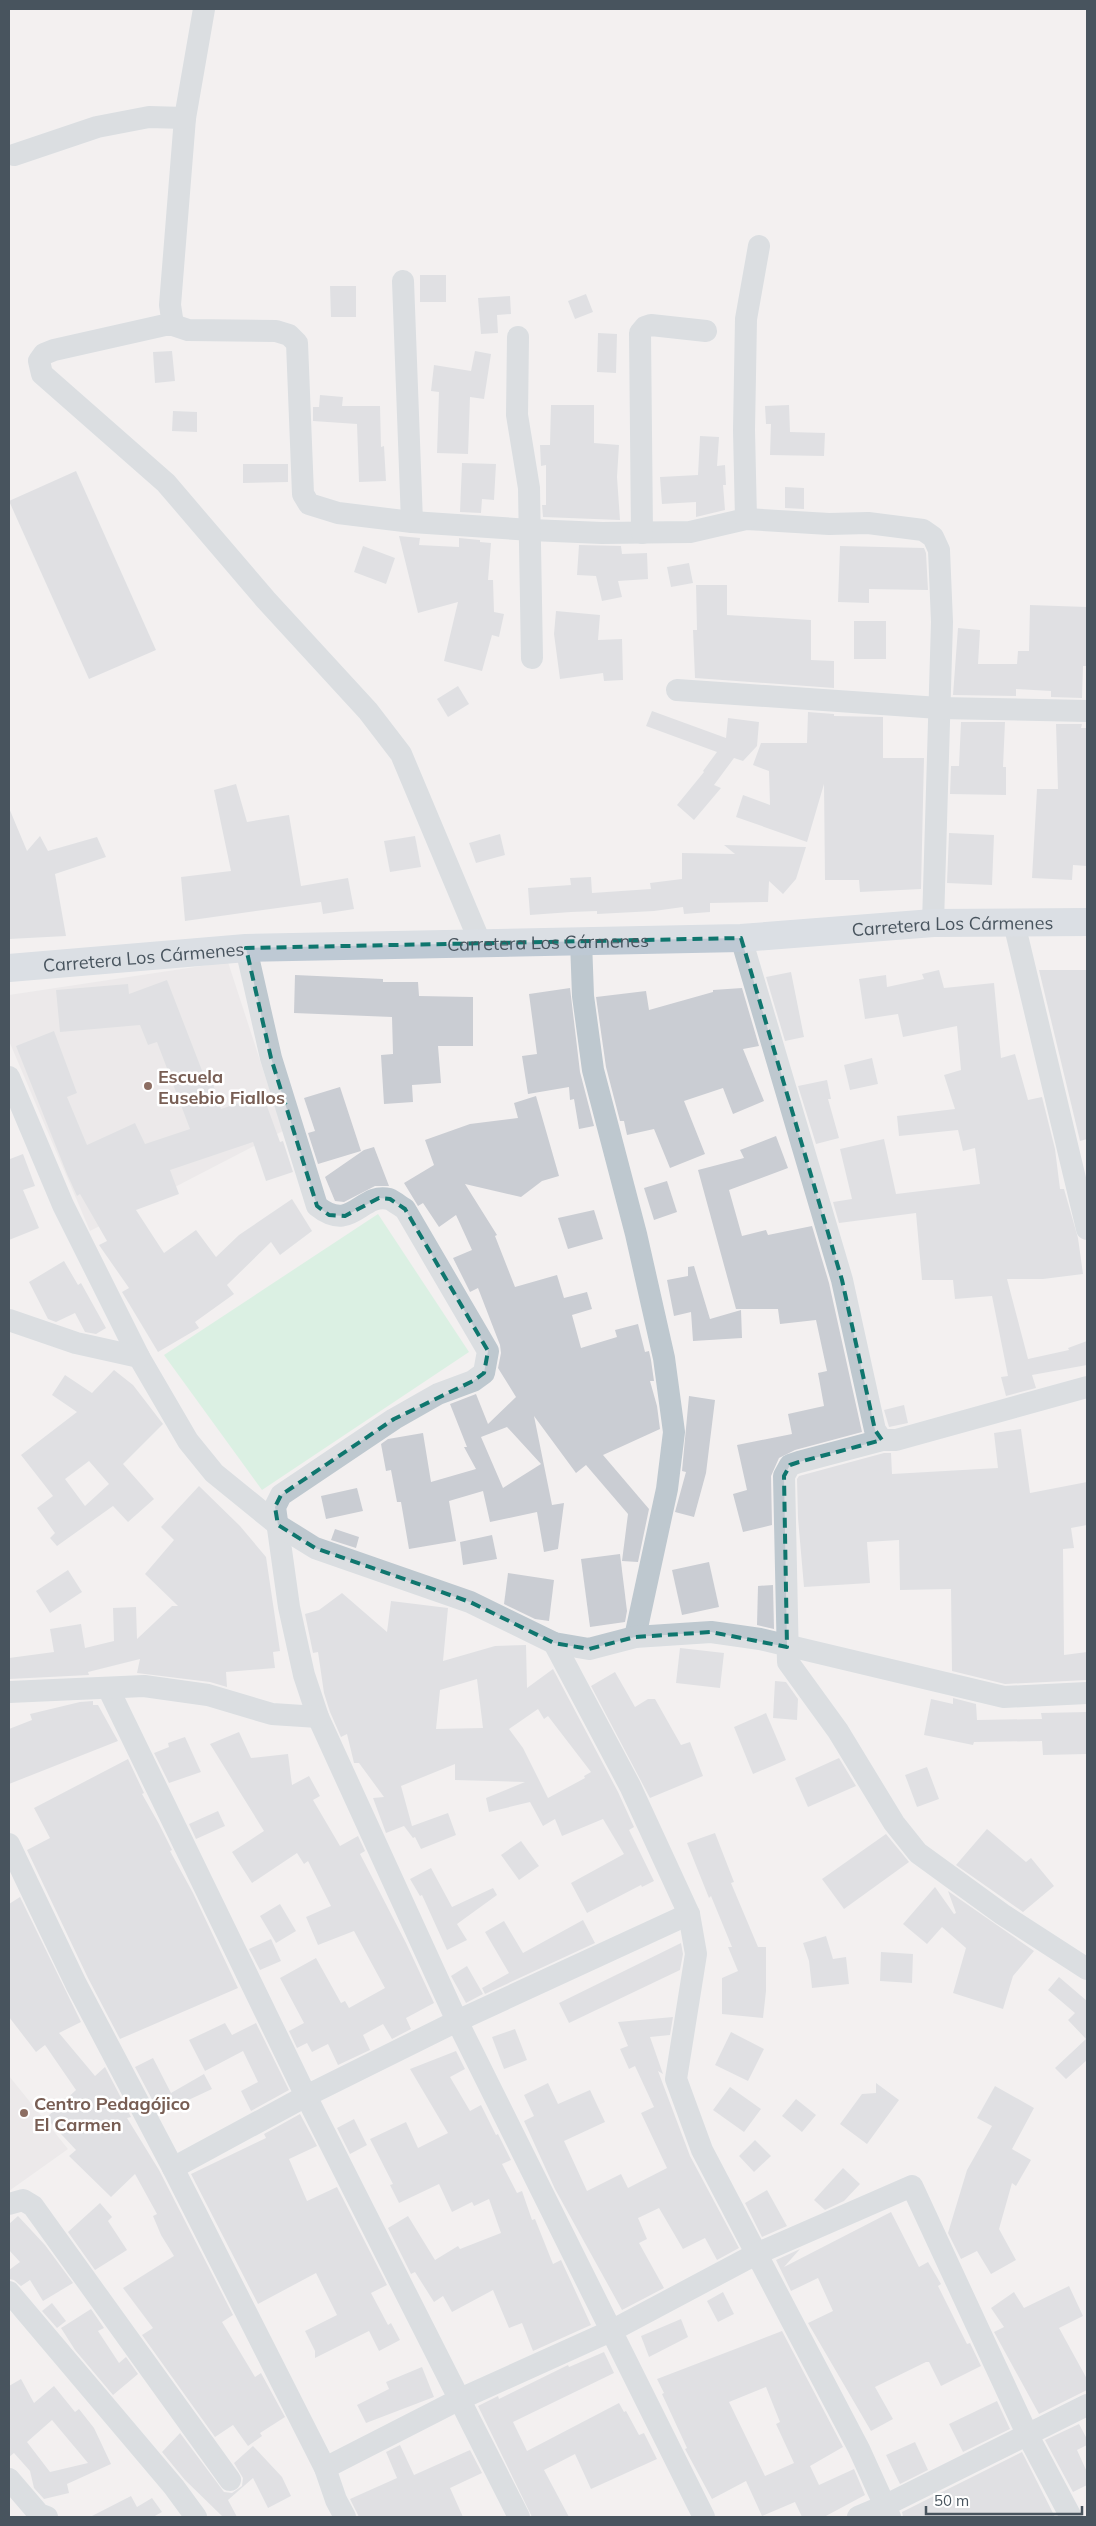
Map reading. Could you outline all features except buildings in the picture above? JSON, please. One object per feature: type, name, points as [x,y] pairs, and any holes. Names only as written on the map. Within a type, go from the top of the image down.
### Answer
[{"type":"main road","name":"Carretera Los Cármenes","points":[[9,968],[246,948],[741,938],[933,923],[1087,922]]},
{"type":"street","points":[[174,325],[170,305],[185,118],[204,9]]},
{"type":"street","points":[[14,155],[97,127],[149,117],[185,118]]},
{"type":"street","points":[[746,519],[744,430],[746,319],[759,246]]},
{"type":"street","points":[[403,282],[412,522]]},
{"type":"street","points":[[480,942],[401,754],[368,711],[266,600],[166,483],[42,374],[38,361],[44,354],[54,350],[165,325],[174,325],[188,330],[276,331],[289,335],[297,343],[302,494],[309,504],[338,513],[412,522],[531,530],[642,533],[690,532],[746,519],[829,524],[868,523],[923,530],[933,537],[939,550],[942,622],[933,923]]},
{"type":"street","points":[[642,533],[640,333],[645,327],[651,325],[706,330]]},
{"type":"street","points":[[518,337],[517,415],[529,488],[531,530],[532,658]]},
{"type":"street","points":[[677,690],[939,708],[1087,712]]},
{"type":"street","points":[[1014,923],[1087,1229]]},
{"type":"street","points":[[741,938],[842,1280],[875,1430],[882,1440]]},
{"type":"street","points":[[581,941],[583,996],[593,1070],[636,1234],[664,1358],[674,1432],[667,1489],[635,1637]]},
{"type":"street","points":[[246,948],[271,1058],[317,1206],[328,1215],[345,1216],[379,1198],[390,1199],[405,1209],[488,1351],[484,1373],[473,1381],[438,1394],[394,1418],[281,1495],[275,1507],[289,1607],[304,1675],[318,1718],[457,2022],[613,2330],[704,2517]]},
{"type":"street","points":[[9,1077],[63,1205],[140,1357],[188,1441],[214,1473],[278,1525],[315,1548],[470,1602],[554,1643],[589,1649],[635,1637],[711,1632],[760,1639],[787,1647],[854,1660],[1004,1697],[1087,1693]]},
{"type":"street","points":[[9,1320],[76,1343],[140,1357]]},
{"type":"street","points":[[1087,1387],[896,1440],[882,1440],[799,1462],[790,1465],[784,1476],[788,1662],[838,1731],[894,1823],[918,1853],[1002,1914],[1087,1969]]},
{"type":"street","points":[[554,1643],[630,1786],[689,1914],[696,1954],[676,2079],[702,2150],[859,2448],[887,2512]]},
{"type":"street","points":[[9,1692],[144,1686],[208,1695],[272,1714],[318,1718]]},
{"type":"street","points":[[108,1688],[306,2096],[518,2517]]},
{"type":"street","points":[[9,1844],[76,1984],[173,2168],[325,2468],[345,2517]]},
{"type":"street","points":[[173,2168],[306,2096],[457,2022],[689,1914]]},
{"type":"street","points":[[325,2468],[460,2400],[613,2330],[756,2254],[912,2186],[1028,2436],[1071,2517]]},
{"type":"street","points":[[9,2204],[23,2200],[33,2206],[230,2480]]},
{"type":"street","points":[[9,2292],[174,2487],[196,2517]]},
{"type":"street","points":[[858,2517],[887,2512],[1087,2406]]},
{"type":"street","points":[[9,2479],[34,2509],[47,2517]]},
{"type":"highlighted area","points":[[741,938],[842,1280],[875,1430],[882,1440],[790,1465],[784,1476],[787,1647],[711,1632],[635,1637],[589,1649],[554,1643],[470,1602],[315,1548],[278,1525],[275,1507],[281,1495],[394,1419],[473,1381],[484,1373],[488,1351],[405,1209],[390,1199],[379,1198],[345,1216],[329,1215],[317,1206],[271,1058],[246,948]]},
{"type":"shaded area","name":"Escuela Eusebio Fiallos","points":[[228,962],[283,1131],[90,1231],[9,1041],[9,995]]},
{"type":"shaded area","name":"Centro Pedagójico El Carmen","points":[[9,2076],[68,2149],[9,2191]]},
{"type":"green space","points":[[378,1214],[469,1352],[262,1490],[164,1355]]},
{"type":"place","name":"Escuela Eusebio Fiallos","points":[[148,1086]]},
{"type":"place","name":"Centro Pedagójico El Carmen","points":[[24,2113]]}]
